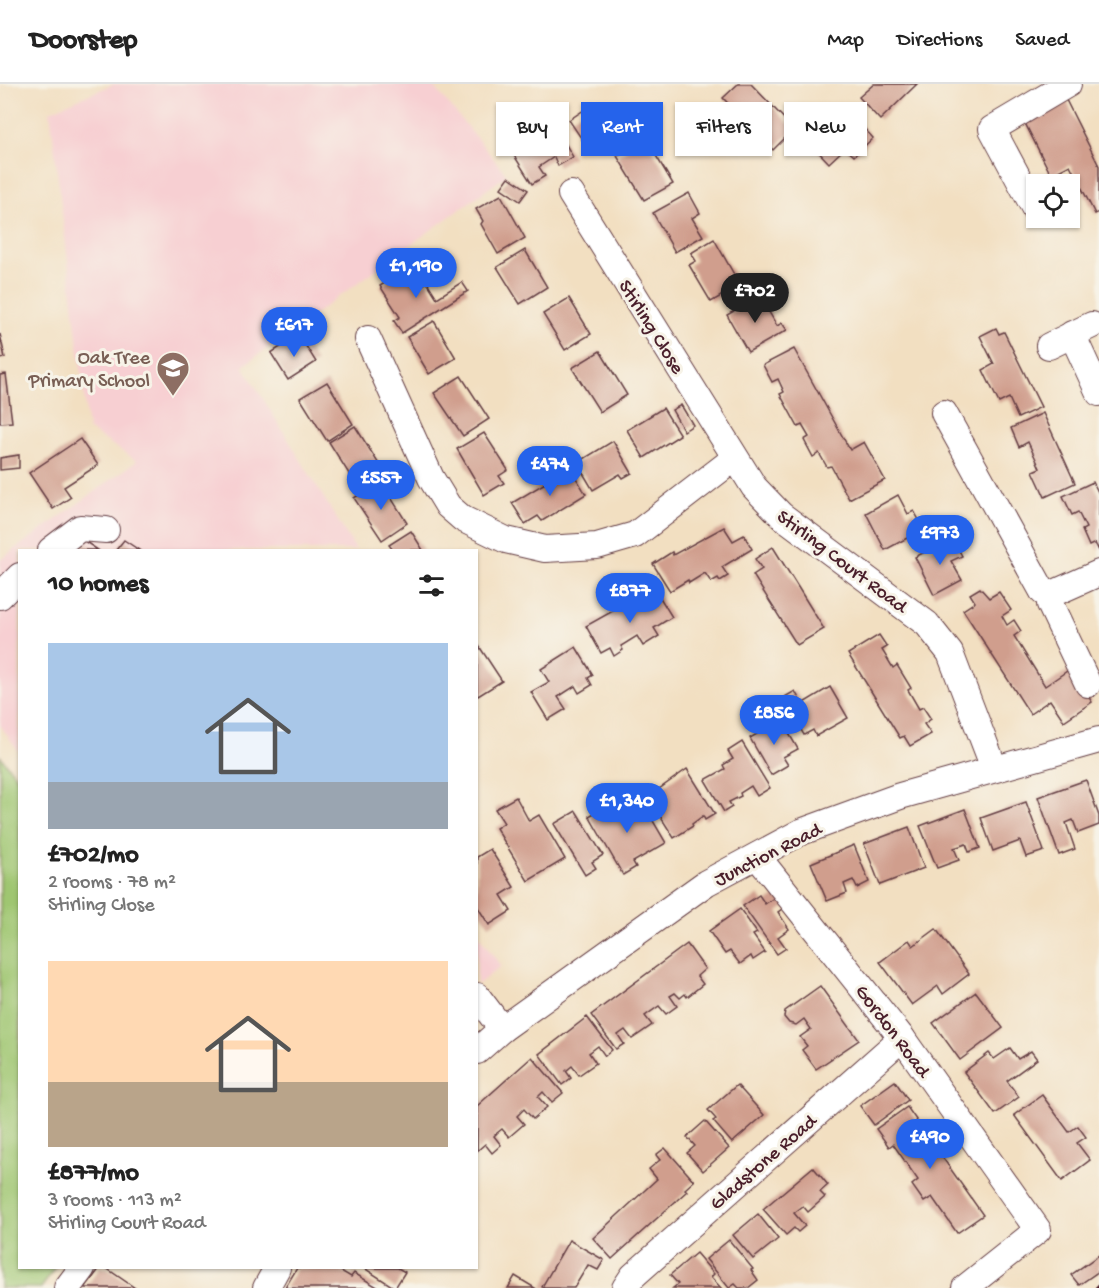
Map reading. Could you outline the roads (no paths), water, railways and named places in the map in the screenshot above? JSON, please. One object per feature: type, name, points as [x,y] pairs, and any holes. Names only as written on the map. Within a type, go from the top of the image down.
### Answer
[{"type":"street","points":[[1026,192],[992,129],[1068,84]]},
{"type":"street","name":"Stirling Close","points":[[571,194],[735,458]]},
{"type":"street","points":[[1049,346],[1082,330],[1099,393]]},
{"type":"street","points":[[368,339],[431,478],[448,506],[463,519],[506,540],[544,549],[597,546],[635,535],[735,458]]},
{"type":"street","points":[[944,413],[1043,592],[1052,594],[1099,573]]},
{"type":"street","name":"Stirling Court Road","points":[[735,458],[754,487],[781,515],[927,624],[950,653],[994,768]]},
{"type":"street","points":[[52,549],[80,528],[106,530]]},
{"type":"street","points":[[0,596],[18,578]]},
{"type":"street","points":[[1052,594],[1050,604],[1088,684]]},
{"type":"street","name":"Junction Road","points":[[478,1048],[489,1012],[706,883],[801,832],[889,800],[994,768],[1099,740]]},
{"type":"street","name":"Gordon Road","points":[[758,856],[903,1038],[1038,1230],[965,1288]]},
{"type":"street","name":"Gladstone Road","points":[[626,1288],[633,1276],[903,1038]]},
{"type":"street","points":[[67,1288],[81,1269]]},
{"type":"street","points":[[266,1288],[276,1269]]},
{"type":"place","name":"Oak Tree Primary School","points":[[173,397]]}]
